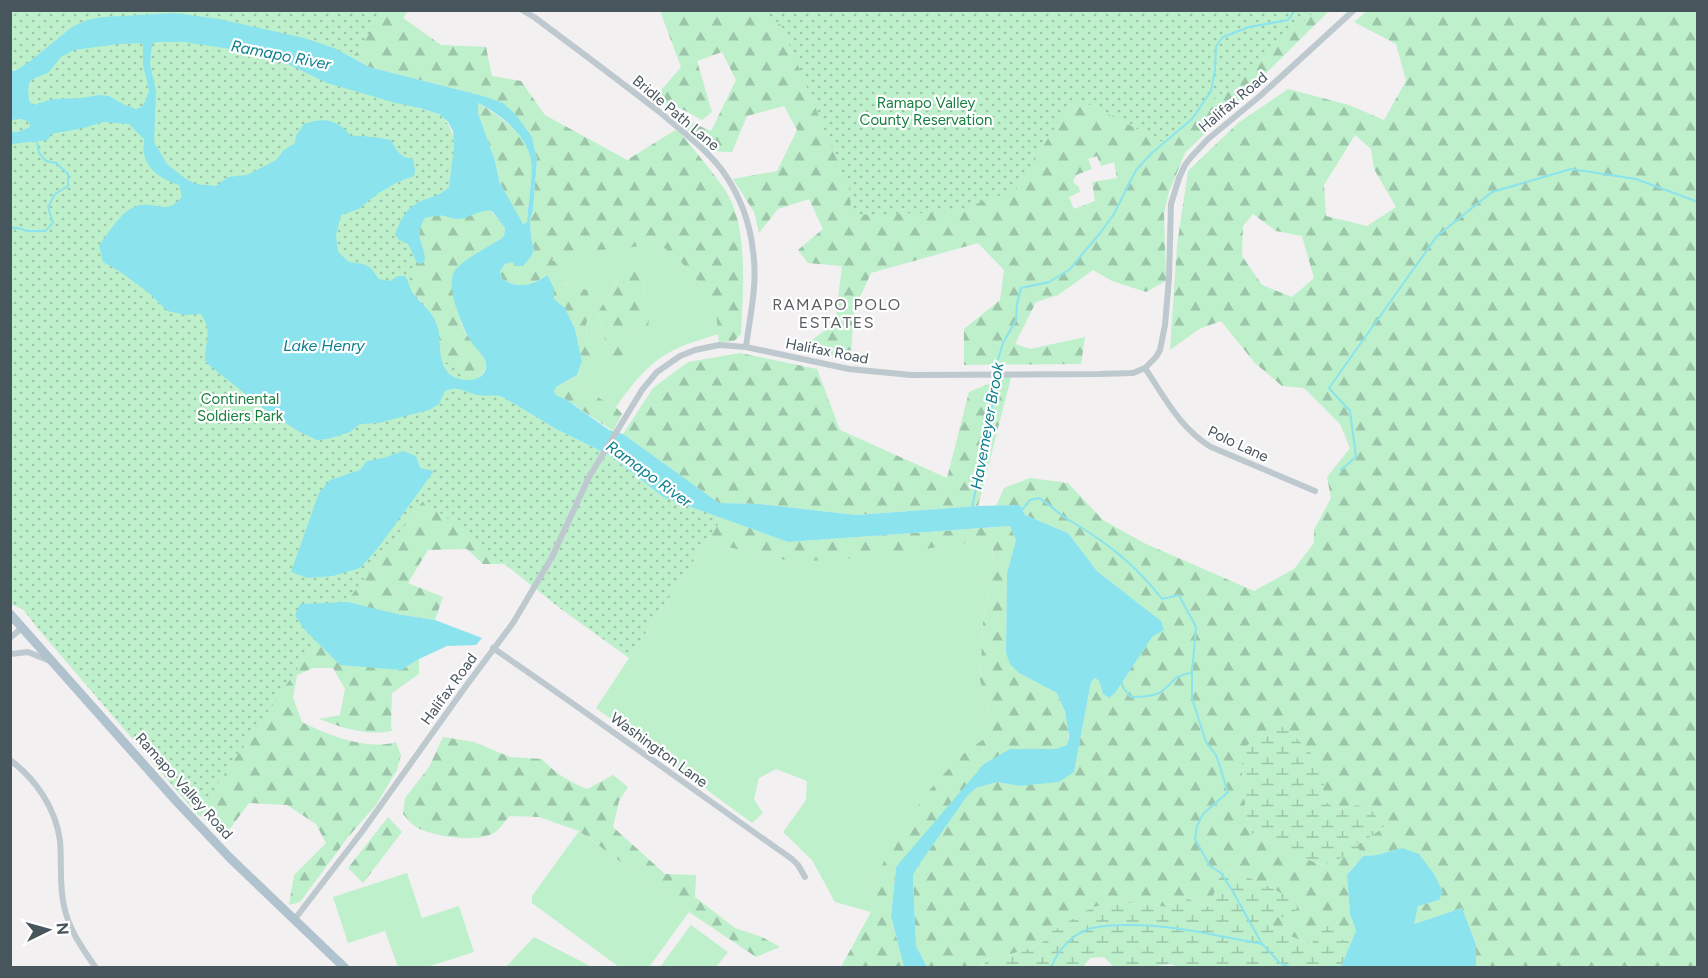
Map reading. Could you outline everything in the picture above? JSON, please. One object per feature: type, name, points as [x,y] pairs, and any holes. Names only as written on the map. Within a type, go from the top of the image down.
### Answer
[{"type":"main road","name":"Ramapo Valley Road","points":[[10,614],[177,802],[230,858],[345,968]]},
{"type":"street","name":"Bridle Path Lane","points":[[522,10],[630,89],[701,146],[723,171],[747,219],[754,252],[754,288],[746,347]]},
{"type":"street","name":"Halifax Road","points":[[294,920],[361,833],[513,623],[552,557],[589,477],[618,427],[648,382],[668,363],[680,356],[719,345],[746,347],[818,364],[880,373],[932,376],[1133,373],[1145,368],[1160,350],[1165,325],[1171,204],[1185,165],[1208,139],[1260,96],[1354,10]]},
{"type":"street","name":"Polo Lane","points":[[1145,368],[1180,421],[1199,440],[1315,492]]},
{"type":"street","points":[[10,638],[23,627]]},
{"type":"street","name":"Washington Lane","points":[[493,648],[792,859],[805,877]]},
{"type":"street","points":[[10,654],[28,652],[55,663]]},
{"type":"street","points":[[10,760],[26,773],[41,791],[50,808],[59,839],[61,886],[67,917],[77,942],[96,968]]},
{"type":"green space","points":[[10,11],[408,11],[403,18],[441,45],[486,47],[492,76],[521,81],[545,115],[627,160],[677,129],[720,182],[733,205],[738,222],[743,260],[741,334],[734,341],[719,343],[715,301],[681,262],[651,237],[642,245],[624,249],[562,251],[552,260],[563,266],[564,281],[569,286],[587,290],[592,307],[586,324],[592,362],[582,377],[577,375],[582,361],[575,329],[565,308],[554,299],[554,288],[546,275],[525,285],[514,284],[502,279],[500,271],[505,264],[532,255],[534,249],[530,220],[533,210],[537,160],[532,137],[483,96],[369,67],[334,48]]},
{"type":"green space","name":"Continental Soldiers Park","points":[[11,11],[385,11],[334,85],[439,114],[451,130],[454,157],[449,187],[429,200],[415,204],[398,239],[406,244],[414,255],[415,268],[411,291],[424,304],[437,324],[441,359],[556,429],[611,456],[663,497],[722,518],[629,658],[561,609],[424,500],[316,642],[197,814],[23,609],[11,604]]},
{"type":"green space","points":[[660,11],[1329,11],[1185,153],[1169,192],[1164,214],[1166,281],[1146,292],[1112,281],[1093,270],[1058,295],[1036,302],[1015,344],[1030,349],[1085,337],[1081,364],[964,365],[964,329],[1000,300],[1004,270],[978,243],[871,273],[854,310],[851,354],[839,357],[801,348],[835,323],[842,266],[808,263],[798,250],[823,229],[809,199],[778,209],[759,233],[754,212],[733,179],[777,171],[797,130],[784,106],[747,116],[732,152],[707,151],[670,113],[711,131],[736,80],[722,52],[697,61],[712,112],[702,120],[680,108],[651,102],[681,67]],"holes":[[[1097,156],[1101,166],[1114,162],[1117,178],[1092,182],[1095,201],[1074,209],[1069,197],[1080,192],[1079,187],[1073,182],[1076,175],[1092,169],[1088,159]]]},
{"type":"green space","name":"Ramapo Valley County Reservation","points":[[761,11],[1315,11],[1240,79],[1188,120],[1167,144],[1074,97],[1016,190],[952,212],[851,215],[850,191],[781,25]]},
{"type":"green space","points":[[1367,11],[1697,11],[1697,967],[1476,967],[1476,944],[1462,908],[1414,924],[1417,906],[1439,900],[1402,848],[1377,855],[1363,856],[1355,845],[1384,827],[1357,805],[1338,810],[1321,799],[1324,784],[1254,741],[1241,750],[1245,802],[1251,833],[1322,865],[1351,853],[1355,865],[1347,875],[1350,914],[1356,931],[1354,939],[1312,944],[1275,931],[1267,919],[1271,915],[1272,888],[1236,872],[1224,871],[1211,903],[1207,907],[1184,897],[1166,907],[1132,903],[1092,907],[1046,934],[1043,942],[1017,952],[990,956],[981,967],[927,967],[916,946],[913,875],[919,865],[967,795],[976,788],[997,782],[1019,786],[1074,772],[1091,682],[1095,678],[1099,681],[1103,694],[1109,698],[1115,693],[1161,621],[1097,571],[1068,533],[1025,515],[1019,505],[996,506],[1004,488],[1030,478],[1068,483],[1103,520],[1144,543],[1254,591],[1294,569],[1314,543],[1314,530],[1331,498],[1327,477],[1350,448],[1340,424],[1304,388],[1282,386],[1255,363],[1221,321],[1199,329],[1170,350],[1177,245],[1188,171],[1238,123],[1288,89],[1349,105],[1384,120],[1406,81],[1396,44],[1354,22]],"holes":[[[1355,135],[1371,149],[1374,169],[1396,207],[1367,226],[1326,216],[1324,185]],[[1253,214],[1276,231],[1302,236],[1314,278],[1292,297],[1262,285],[1242,256],[1243,226]]]},
{"type":"green space","points":[[327,83],[419,108],[405,213],[424,252],[419,235],[425,218],[445,216],[454,219],[486,210],[491,211],[505,228],[504,236],[473,257],[452,277],[461,322],[486,364],[483,373],[477,379],[466,380],[441,359],[437,324],[424,304],[411,291]]},
{"type":"green space","points":[[478,103],[511,126],[528,151],[531,160],[531,183],[527,222],[522,224],[500,183],[478,113]]},
{"type":"green space","points":[[10,144],[350,432],[515,564],[483,564],[467,549],[428,550],[408,583],[443,597],[435,620],[397,614],[375,667],[401,670],[419,659],[419,674],[392,693],[392,731],[364,732],[319,719],[340,715],[345,689],[333,668],[313,668],[297,675],[293,698],[302,722],[324,732],[361,743],[396,742],[401,755],[397,770],[376,805],[348,837],[300,902],[289,905],[294,875],[326,843],[316,824],[287,805],[249,803],[226,834],[197,814],[23,609],[11,604]]},
{"type":"green space","points":[[651,237],[681,262],[715,301],[719,334],[684,346],[659,359],[639,378],[616,407],[567,381],[577,375],[582,377],[587,340],[586,324],[592,306],[564,281],[552,260],[562,251]],"holes":[[[619,278],[643,280],[644,295],[650,309],[610,358],[598,312]]]},
{"type":"green space","points":[[625,269],[635,272],[643,280],[644,295],[650,309],[648,328],[633,329],[627,338],[623,355],[610,358],[598,312]]},
{"type":"green space","points":[[740,353],[817,369],[840,430],[947,478],[969,392],[1012,374],[978,506],[856,515],[760,504],[719,503],[623,434],[653,388],[688,362]]},
{"type":"green space","points":[[567,381],[616,407],[622,414],[613,431],[556,395],[554,391],[556,387]]},
{"type":"green space","points":[[663,497],[788,542],[1010,526],[1016,540],[1007,573],[1006,653],[1019,673],[1057,693],[1067,725],[1067,745],[1055,749],[1010,749],[896,867],[891,916],[904,967],[841,967],[871,912],[879,871],[892,847],[925,795],[960,756],[984,739],[991,720],[980,680],[983,623],[993,566],[992,540],[884,556],[794,562],[706,542],[630,517]]},
{"type":"green space","points":[[992,540],[993,566],[983,623],[980,680],[991,720],[984,740],[960,756],[879,871],[871,912],[835,902],[812,860],[783,832],[806,800],[807,781],[776,769],[759,778],[754,799],[763,813],[752,823],[596,708],[706,542],[794,562]]},
{"type":"green space","points":[[1286,727],[1323,766],[1324,784],[1321,799],[1338,810],[1357,805],[1372,811],[1384,827],[1356,844],[1363,856],[1355,865],[1351,854],[1323,865],[1251,833],[1245,802],[1241,750],[1270,728]]},
{"type":"green space","points":[[443,737],[474,742],[510,757],[542,759],[563,777],[587,789],[613,775],[628,787],[619,801],[613,827],[665,874],[696,875],[695,897],[735,928],[762,937],[780,947],[756,957],[689,912],[579,831],[539,817],[510,816],[496,832],[477,838],[455,838],[433,834],[416,827],[403,814],[405,798],[429,767]]},
{"type":"green space","points":[[388,817],[402,832],[363,883],[348,868]]},
{"type":"green space","points":[[579,831],[689,912],[649,967],[619,967],[532,903],[532,896]]},
{"type":"green space","points":[[1236,872],[1294,900],[1298,908],[1287,918],[1271,915],[1267,919],[1275,931],[1312,944],[1317,930],[1331,925],[1341,940],[1354,939],[1341,967],[1183,968],[1170,964],[1156,967],[1115,968],[1104,957],[1090,958],[1083,967],[981,968],[990,956],[1017,952],[1043,942],[1046,934],[1092,907],[1132,903],[1166,907],[1184,897],[1207,907],[1211,903],[1221,873]]},
{"type":"green space","points":[[407,873],[422,918],[459,906],[474,952],[427,967],[398,967],[385,931],[348,943],[333,897]]},
{"type":"green space","points":[[691,925],[728,952],[716,967],[660,967]]},
{"type":"green space","points":[[534,937],[592,967],[506,967]]},
{"type":"water","points":[[175,13],[219,19],[304,38],[334,48],[369,67],[503,103],[516,115],[532,137],[537,160],[533,210],[530,220],[534,249],[532,255],[523,266],[516,266],[512,262],[505,264],[500,271],[502,279],[519,285],[536,282],[547,275],[554,288],[554,299],[565,308],[575,329],[582,361],[577,375],[556,387],[554,391],[556,395],[567,400],[609,430],[623,434],[719,503],[760,504],[856,515],[1020,505],[1025,515],[1068,533],[1097,571],[1161,621],[1164,630],[1152,637],[1115,693],[1109,698],[1103,694],[1099,681],[1095,678],[1091,682],[1074,772],[1059,782],[1019,786],[997,782],[976,788],[967,796],[919,865],[913,875],[916,946],[927,967],[904,967],[891,916],[896,867],[984,764],[1010,749],[1055,749],[1067,745],[1069,736],[1065,712],[1057,693],[1019,673],[1010,664],[1006,653],[1007,573],[1016,540],[1010,526],[788,542],[663,497],[611,456],[556,429],[503,397],[478,395],[458,389],[445,391],[439,404],[429,410],[378,423],[360,424],[350,432],[328,439],[317,440],[298,431],[263,408],[209,365],[205,360],[208,331],[201,314],[185,315],[167,311],[149,293],[103,262],[99,245],[124,214],[139,205],[171,206],[182,197],[179,185],[162,177],[149,165],[144,154],[144,139],[129,124],[103,122],[51,134],[48,140],[11,144],[11,132],[30,127],[29,122],[21,119],[11,120],[11,71],[29,62],[72,27],[87,20]],"holes":[[[184,42],[237,50],[288,64],[327,83],[439,114],[448,122],[453,131],[454,148],[449,187],[441,193],[418,202],[411,208],[395,234],[398,239],[408,244],[417,263],[421,264],[425,260],[419,234],[425,218],[442,216],[459,219],[483,211],[492,211],[505,228],[504,236],[461,264],[453,274],[452,290],[461,320],[469,338],[486,363],[482,375],[477,379],[463,380],[450,375],[446,370],[443,365],[435,320],[412,292],[405,276],[398,276],[390,281],[379,279],[370,267],[349,262],[338,252],[336,235],[341,215],[359,209],[377,194],[414,176],[413,159],[399,153],[391,140],[351,136],[341,126],[324,120],[304,124],[296,136],[295,143],[284,150],[276,160],[247,175],[228,177],[216,186],[196,184],[167,164],[154,142],[156,91],[150,64],[152,44]],[[140,43],[143,45],[143,65],[149,90],[142,107],[136,109],[109,96],[100,95],[53,99],[33,105],[29,101],[30,81],[48,73],[61,57],[74,50]],[[478,103],[503,119],[518,134],[528,151],[531,160],[531,183],[527,222],[523,224],[500,183],[478,113]]]},
{"type":"water","points":[[403,451],[416,456],[420,468],[434,471],[378,548],[360,568],[333,576],[308,578],[291,572],[319,493],[330,480],[360,470],[367,461]]},
{"type":"water","points":[[348,602],[397,614],[435,620],[482,638],[476,645],[447,646],[401,670],[340,665],[304,629],[295,615],[300,604]]},
{"type":"water","points":[[1402,848],[1419,854],[1434,874],[1443,892],[1439,900],[1418,906],[1414,924],[1462,908],[1476,944],[1476,967],[1341,967],[1356,931],[1350,914],[1347,875],[1363,856],[1377,855]]},
{"type":"waterway","name":"Havemeyer Brook","points":[[972,508],[993,401],[995,369],[1003,343],[1016,320],[1021,288],[1049,282],[1069,270],[1114,214],[1136,170],[1192,119],[1211,91],[1216,46],[1223,37],[1249,27],[1288,20],[1295,10]]},
{"type":"waterway","points":[[10,228],[45,231],[53,223],[48,207],[55,194],[68,186],[68,174],[56,163],[46,161],[39,153],[37,142]]},
{"type":"waterway","points":[[1341,470],[1356,457],[1350,411],[1329,388],[1437,236],[1492,192],[1571,169],[1636,179],[1698,202]]},
{"type":"waterway","points":[[1021,511],[1030,500],[1039,498],[1119,555],[1162,599],[1179,595],[1196,627],[1192,698],[1206,742],[1216,755],[1228,792],[1203,814],[1197,826],[1195,839],[1210,866],[1221,873],[1232,890],[1262,944],[1280,963],[1291,968]]},
{"type":"waterway","points":[[1121,682],[1131,697],[1153,695],[1164,690],[1177,678],[1192,673]]},
{"type":"waterway","points":[[1051,968],[1061,950],[1071,939],[1089,929],[1104,926],[1163,927],[1262,944]]},
{"type":"district","name":"RAMAPO POLO ESTATES","points":[[837,313]]},
{"type":"water label","name":"Ramapo River","points":[[281,55]]},
{"type":"water label","name":"Lake Henry","points":[[324,345]]},
{"type":"water label","name":"Ramapo River","points":[[649,474]]}]
